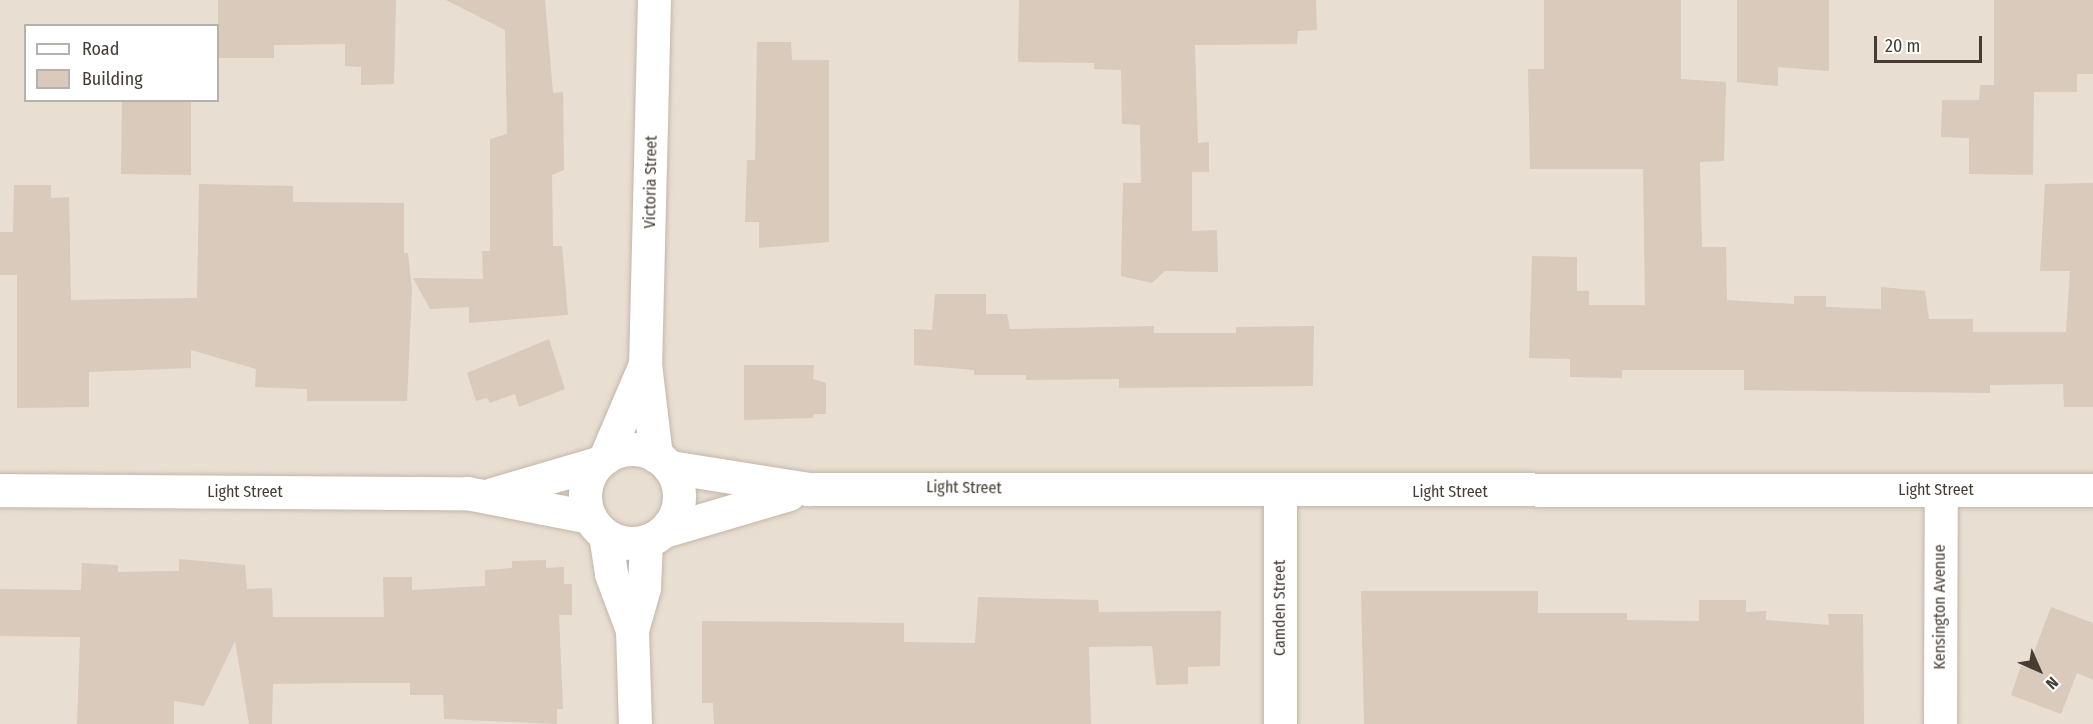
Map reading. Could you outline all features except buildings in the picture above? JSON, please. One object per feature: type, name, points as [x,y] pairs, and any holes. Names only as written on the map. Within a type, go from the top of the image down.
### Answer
[{"type":"street","name":"Victoria Street","points":[[654,0],[645,364],[663,462]]},
{"type":"street","name":"Victoria Street","points":[[601,460],[645,364]]},
{"type":"street","points":[[632,630],[611,574],[585,488],[601,460],[630,449],[663,462],[676,480],[677,507],[655,536],[632,630],[634,724]]},
{"type":"street","name":"Light Street","points":[[490,495],[601,460]]},
{"type":"street","name":"Light Street","points":[[663,462],[808,489],[1280,493],[2093,490]]},
{"type":"street","name":"Light Street","points":[[655,536],[808,489]]},
{"type":"street","name":"Light Street","points":[[0,490],[490,495],[597,526]]},
{"type":"street","name":"Kensington Avenue","points":[[1940,724],[1941,490]]},
{"type":"street","name":"Camden Street","points":[[1280,493],[1280,724]]},
{"type":"street","points":[[597,526],[632,543],[655,536]]},
{"type":"shaded area","points":[[0,0],[2093,0],[2093,724],[0,724]]}]
